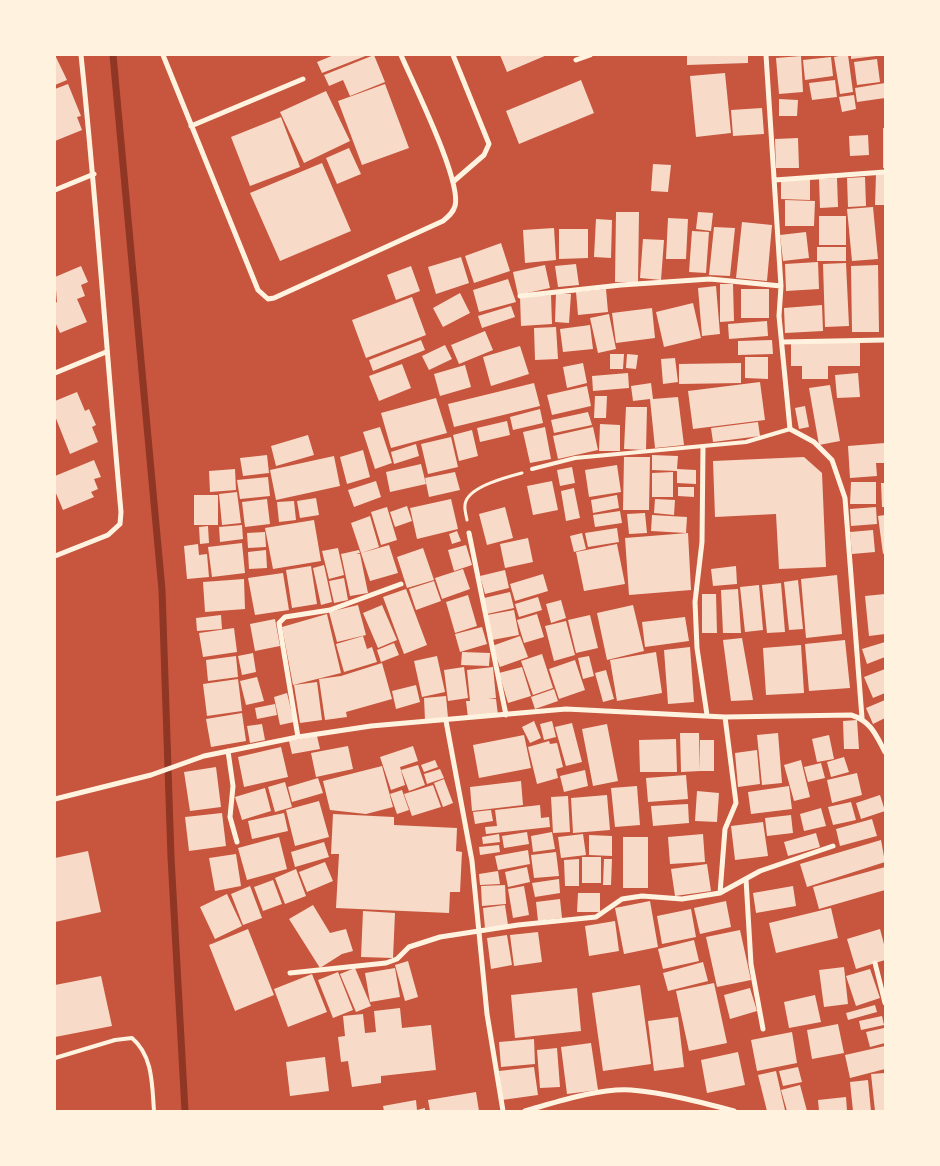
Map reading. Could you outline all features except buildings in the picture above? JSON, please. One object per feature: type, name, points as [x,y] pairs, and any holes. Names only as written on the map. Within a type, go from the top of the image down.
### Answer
[{"type":"street","points":[[55,556],[108,535],[120,524],[121,512],[106,352],[94,174],[81,55]]},
{"type":"street","points":[[163,55],[258,290],[268,299],[274,298],[443,221],[452,214],[456,205],[454,181],[401,55]]},
{"type":"street","points":[[453,55],[489,144],[484,155],[454,181]]},
{"type":"street","points":[[576,60],[590,55]]},
{"type":"street","points":[[766,55],[775,180],[780,286],[779,316],[790,429],[814,442],[832,460],[845,498],[862,718]]},
{"type":"street","points":[[191,126],[303,79]]},
{"type":"street","points":[[775,180],[885,172]]},
{"type":"street","points":[[55,190],[94,174]]},
{"type":"street","points":[[520,296],[621,284],[710,279],[780,286]]},
{"type":"street","points":[[782,342],[885,340]]},
{"type":"street","points":[[55,373],[106,352]]},
{"type":"street","points":[[703,447],[702,542],[695,602],[697,648],[707,715]]},
{"type":"street","points":[[469,533],[506,715]]},
{"type":"street","points":[[298,737],[279,623],[285,617],[330,610],[401,584]]},
{"type":"street","points":[[55,799],[151,775],[204,756],[298,737],[371,726],[446,721],[566,709],[725,717],[851,715],[862,718],[873,728],[885,752]]},
{"type":"street","points":[[720,893],[725,829],[736,803],[725,717]]},
{"type":"street","points":[[446,721],[472,861],[487,1014],[504,1111]]},
{"type":"street","points":[[228,751],[233,786],[230,817],[237,842]]},
{"type":"street","points":[[290,973],[386,963],[397,959],[409,947],[440,937],[596,918],[622,899],[642,896],[682,900],[720,893],[760,871],[833,846]]},
{"type":"street","points":[[746,879],[752,964],[763,1029]]},
{"type":"street","points":[[875,963],[885,1003]]},
{"type":"street","points":[[525,1111],[580,1096],[630,1090],[690,1099],[734,1111]]},
{"type":"lane","points":[[532,469],[575,458],[746,442],[790,429]]},
{"type":"lane","points":[[55,1058],[115,1040],[132,1038],[142,1047],[150,1066],[154,1111]]},
{"type":"path","points":[[469,533],[464,506],[470,496],[491,483],[532,469]]},
{"type":"waterway","points":[[113,55],[162,590],[171,857],[185,1111]]}]
